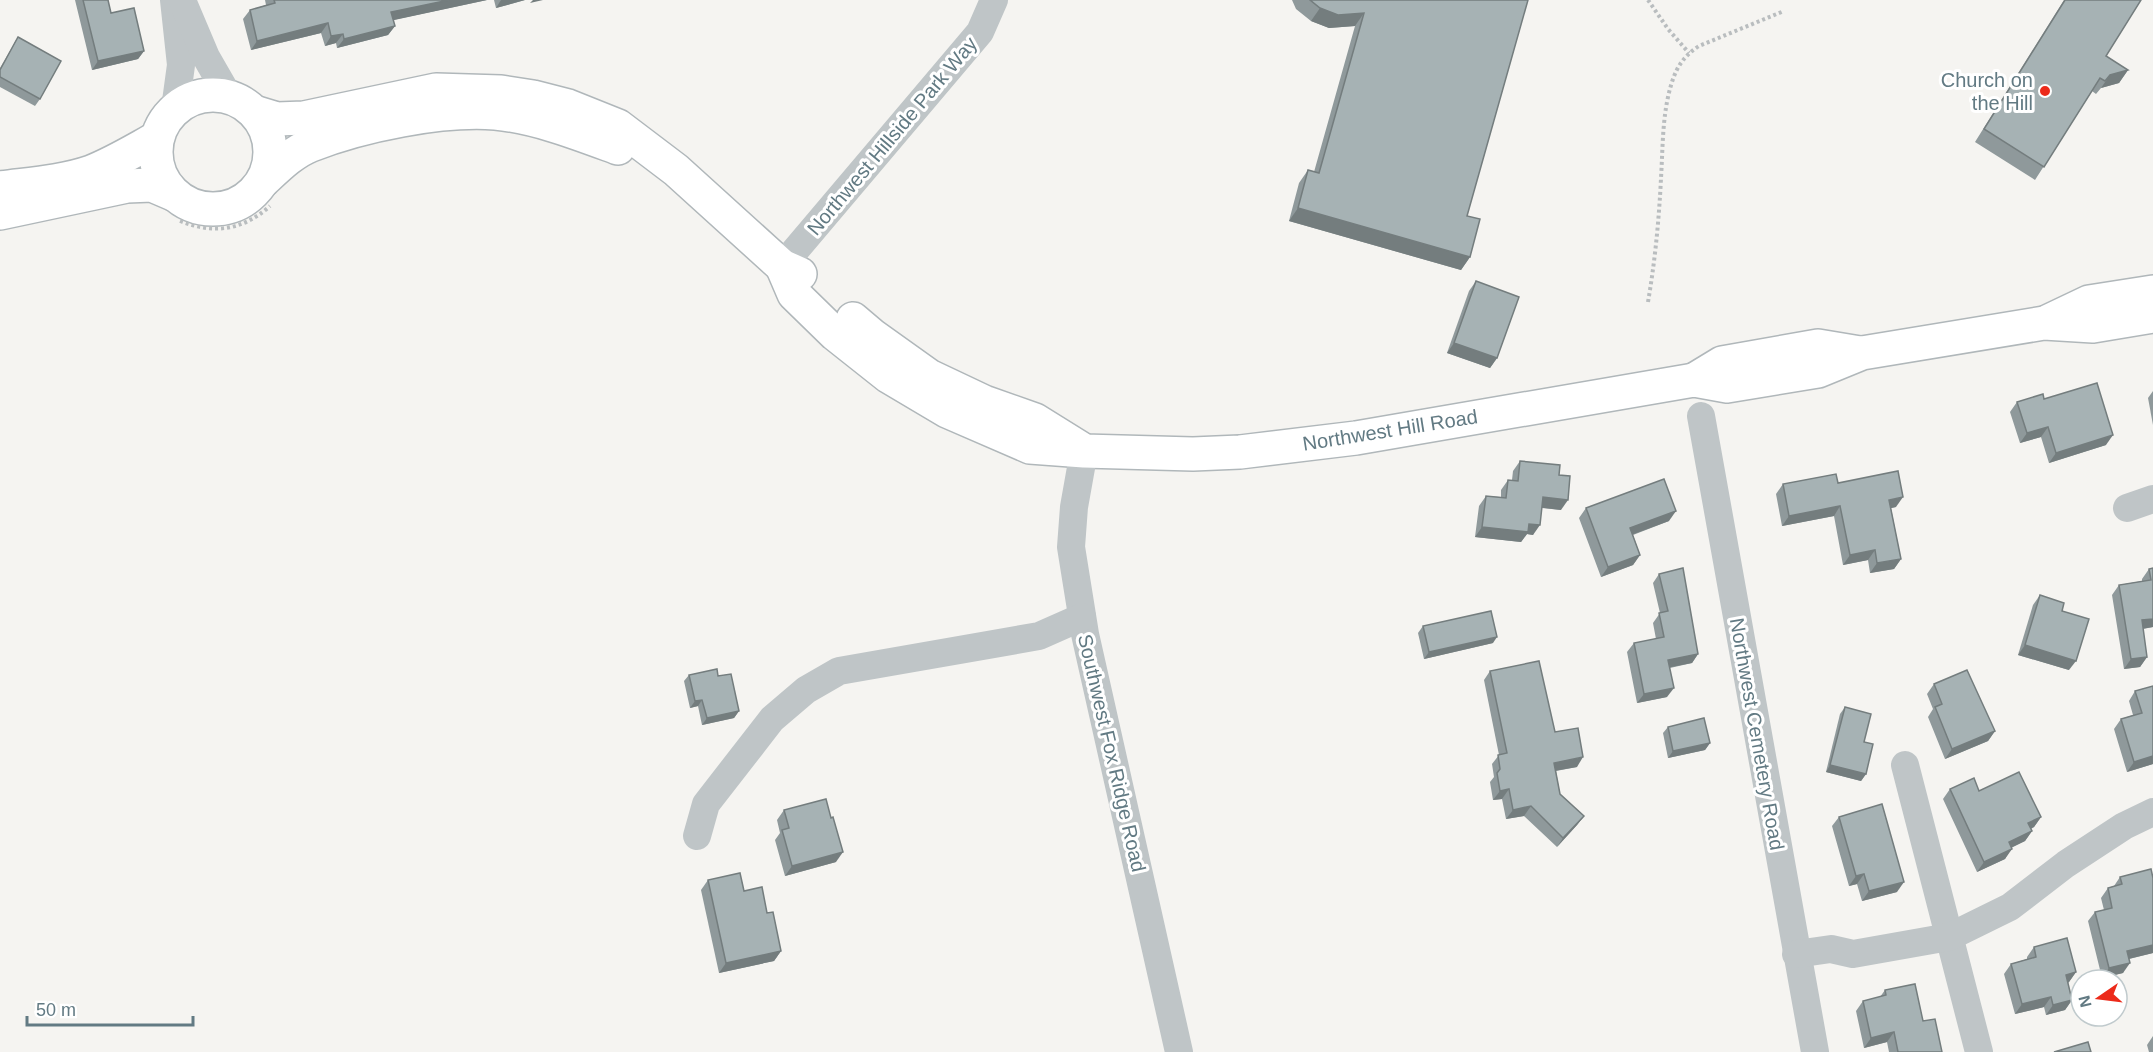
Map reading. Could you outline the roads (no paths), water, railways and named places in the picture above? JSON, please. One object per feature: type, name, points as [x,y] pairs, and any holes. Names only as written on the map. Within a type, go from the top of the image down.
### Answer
[{"type":"main road","points":[[175,207],[158,168],[157,138],[164,122],[175,109],[192,99],[210,95],[277,119],[304,118],[436,90],[501,92],[568,106],[618,126],[676,170],[782,266],[808,278],[873,336],[929,376],[984,402],[1035,420],[1084,451]]},
{"type":"main road","points":[[242,105],[264,127],[270,144],[268,191]]},
{"type":"main road","points":[[175,207],[188,204],[205,209],[222,209],[239,204],[253,194],[268,191],[288,159],[310,145],[376,125],[443,114],[495,113],[526,119],[614,147],[676,170]]},
{"type":"main road","points":[[0,188],[63,179],[91,172],[157,138]]},
{"type":"main road","points":[[0,213],[127,186],[152,185],[175,207]]},
{"type":"main road","name":"Northwest Hill Road","points":[[2044,323],[2089,302],[2153,292]]},
{"type":"main road","name":"Northwest Hill Road","points":[[1084,451],[1193,454],[1252,451],[1356,438],[1694,380],[1722,363],[1818,346],[1862,353],[2044,323],[2093,326],[2153,316]]},
{"type":"street","points":[[174,0],[181,65],[175,109]]},
{"type":"street","points":[[182,0],[206,57],[242,105]]},
{"type":"street","name":"Northwest Hillside Park Way","points":[[782,266],[980,33],[994,0]]},
{"type":"street","name":"Northwest Cemetery Road","points":[[1701,416],[1815,1052]]},
{"type":"street","name":"Southwest Fox Ridge Road","points":[[1084,451],[1074,507],[1071,547],[1082,617],[1179,1052]]},
{"type":"street","points":[[697,836],[706,804],[772,719],[806,690],[839,671],[1039,636],[1082,617]]},
{"type":"street","points":[[1905,765],[1979,1052]]},
{"type":"street","points":[[1796,954],[1831,949],[1853,954],[1949,938],[2010,907],[2066,864],[2124,826],[2153,812]]},
{"type":"place","name":"Church on the Hill","points":[[2045,91]]}]
